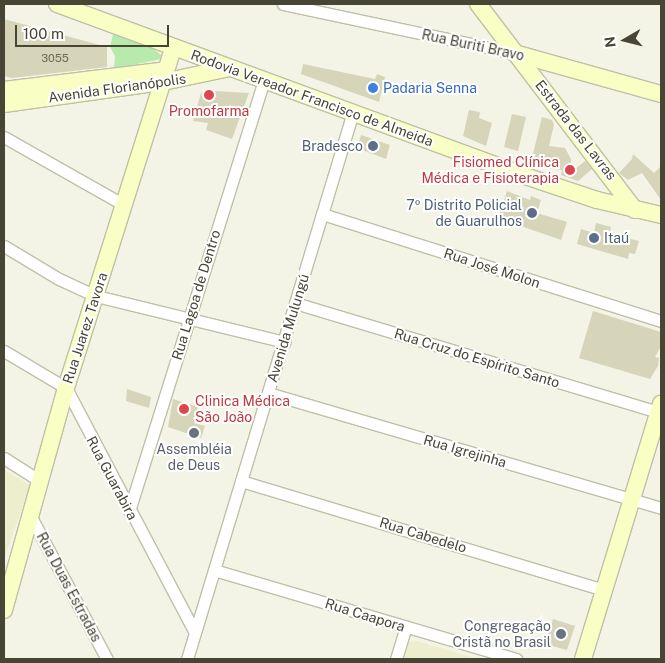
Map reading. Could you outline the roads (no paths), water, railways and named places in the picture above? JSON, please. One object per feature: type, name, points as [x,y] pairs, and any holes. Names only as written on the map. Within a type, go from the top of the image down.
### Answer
[{"type":"main road","name":"Rodovia Vereador Francisco de Almeida","points":[[57,4],[173,48],[264,79],[597,200],[635,210]]},
{"type":"main road","name":"Estrada das Lavras","points":[[478,4],[635,210]]},
{"type":"main road","name":"Rua Juarez Tavora","points":[[5,604],[66,388],[173,48]]},
{"type":"main road","name":"Rua Buriti Bravo","points":[[514,53],[661,94]]},
{"type":"main road","name":"Avenida Florianópolis","points":[[4,90],[165,76],[229,68]]},
{"type":"main road","points":[[544,89],[550,74],[568,68]]},
{"type":"main road","name":"Avenida Florianópolis","points":[[4,104],[165,76]]},
{"type":"main road","points":[[597,200],[608,174]]},
{"type":"main road","points":[[635,210],[658,212]]},
{"type":"main road","points":[[582,659],[660,408]]},
{"type":"street","name":"Rua Buriti Bravo","points":[[283,4],[514,53]]},
{"type":"street","name":"Rua Lagoa de Dentro","points":[[129,511],[264,79]]},
{"type":"street","name":"Avenida Mulungú","points":[[188,657],[194,631],[353,112]]},
{"type":"street","points":[[5,137],[124,205]]},
{"type":"street","name":"Rua José Molon","points":[[322,214],[661,321]]},
{"type":"street","points":[[4,246],[58,279],[96,296],[189,317],[284,342]]},
{"type":"street","name":"Rua Cruz do Espírito Santo","points":[[295,303],[660,408]]},
{"type":"street","points":[[4,351],[66,388]]},
{"type":"street","name":"Rua Guarabira","points":[[66,388],[129,511],[194,631]]},
{"type":"street","name":"Rua Igrejinha","points":[[268,394],[661,508]]},
{"type":"street","points":[[4,458],[40,481]]},
{"type":"street","name":"Rua Cabedelo","points":[[241,481],[604,590]]},
{"type":"street","name":"Rua Duas Estradas","points":[[30,516],[107,659]]},
{"type":"street","name":"Rua Caapora","points":[[214,570],[516,659]]},
{"type":"street","points":[[396,659],[406,627]]},
{"type":"street","points":[[188,657],[200,659]]},
{"type":"place","name":"Padaria Senna","points":[[373,88]]},
{"type":"place","name":"Promofarma","points":[[209,95]]},
{"type":"place","name":"Bradesco","points":[[373,146]]},
{"type":"place","name":"Fisiomed Clínica Médica e Fisioterapia","points":[[570,170]]},
{"type":"place","name":"7º Distrito Policial de Guarulhos","points":[[532,213]]},
{"type":"place","name":"Itaú","points":[[594,238]]},
{"type":"place","name":"Clinica Médica São João","points":[[184,409]]},
{"type":"place","name":"Assembléia de Deus","points":[[194,433]]},
{"type":"place","name":"Congregação Cristã no Brasil","points":[[561,634]]}]
